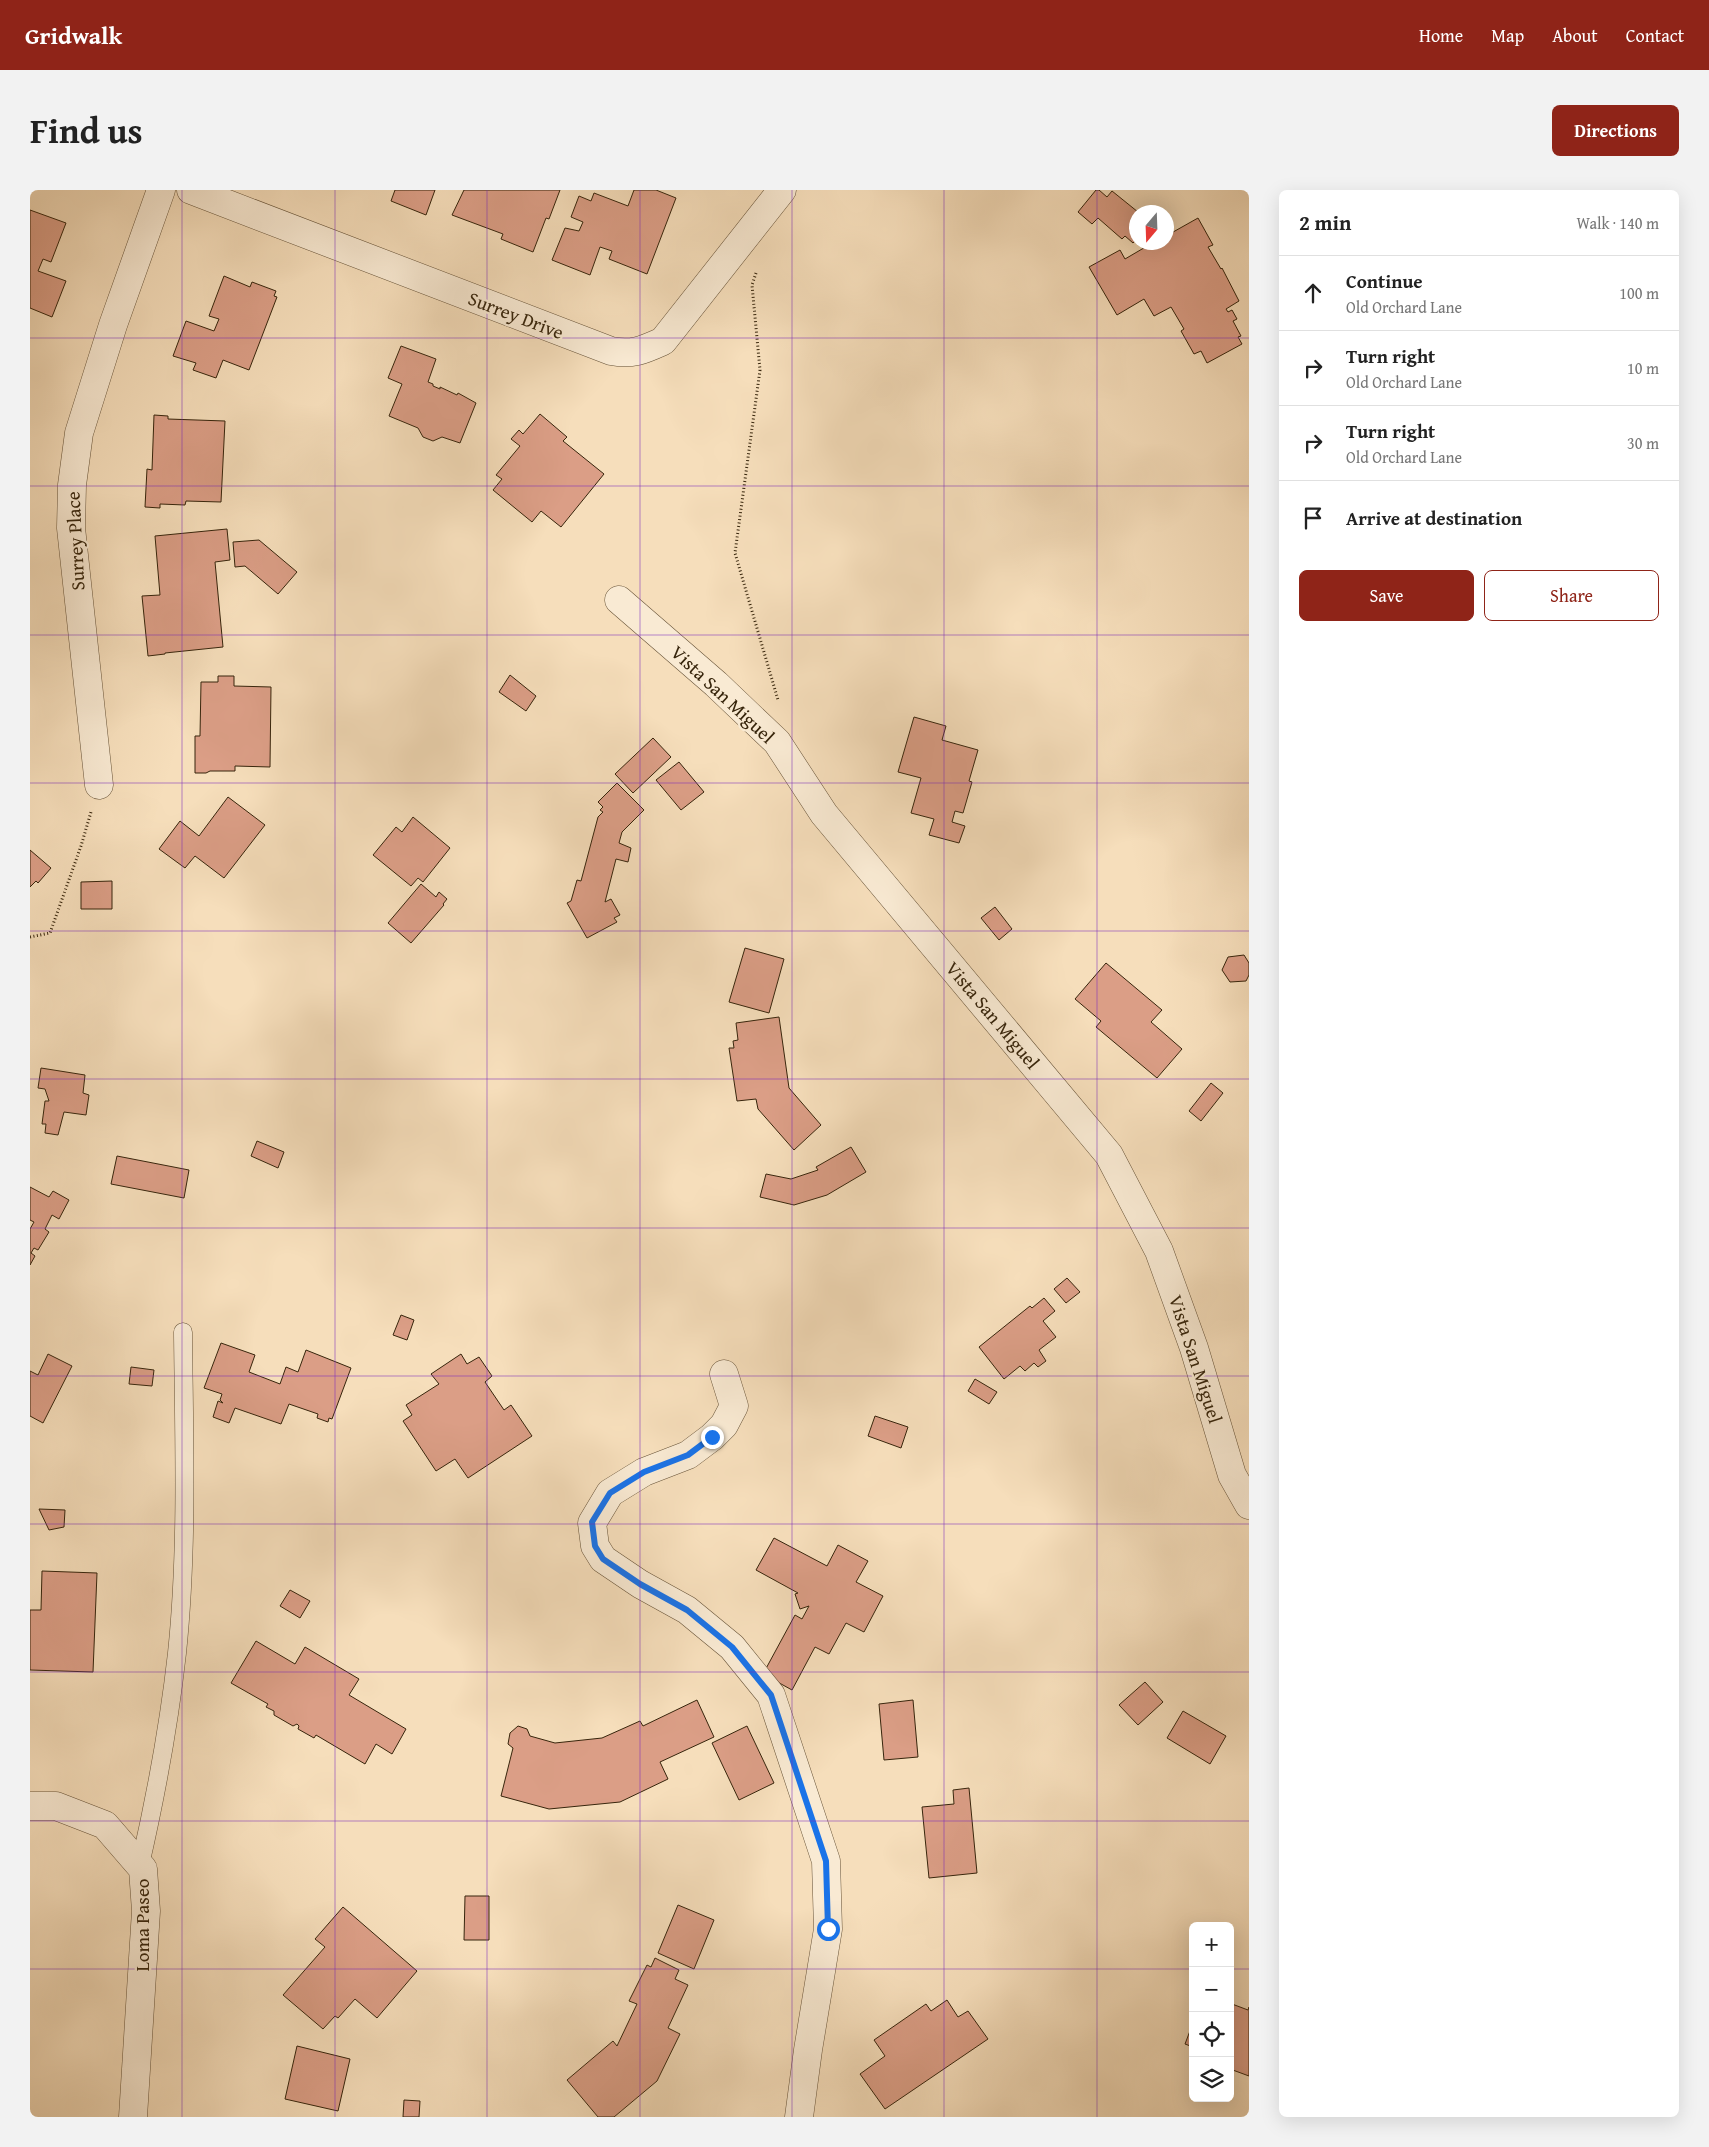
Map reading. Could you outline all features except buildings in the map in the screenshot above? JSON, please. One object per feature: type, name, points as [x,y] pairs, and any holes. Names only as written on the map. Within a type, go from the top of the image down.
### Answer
[{"type":"street","name":"Surrey Place","points":[[99,785],[71,528],[72,485],[79,433],[113,325],[161,190]]},
{"type":"street","name":"Surrey Drive","points":[[191,190],[603,348],[628,354],[644,350],[663,341],[782,190]]},
{"type":"street","name":"Vista San Miguel","points":[[618,600],[716,684],[777,742],[824,814],[1109,1155],[1159,1251],[1194,1348],[1232,1476],[1249,1505]]},
{"type":"street","points":[[724,1374],[734,1406],[724,1425],[712,1437],[688,1455],[644,1472],[610,1493],[592,1522],[595,1546],[603,1559],[640,1584],[687,1610],[732,1647],[771,1695],[826,1861],[828,1929],[799,2117]]},
{"type":"street","name":"Loma Paseo","points":[[30,1806],[56,1806],[105,1825],[143,1870],[146,1910],[133,2117]]},
{"type":"lane","points":[[140,1865],[160,1776],[177,1652],[184,1529],[183,1332]]},
{"type":"path","points":[[758,269],[752,285],[760,370],[735,553],[780,707]]},
{"type":"path","points":[[30,937],[50,933],[82,846],[99,785]]},
{"type":"route","points":[[712,1437],[688,1455],[644,1472],[610,1493],[592,1522],[595,1546],[603,1559],[640,1584],[687,1610],[732,1647],[771,1695],[826,1861],[828,1929]]}]
